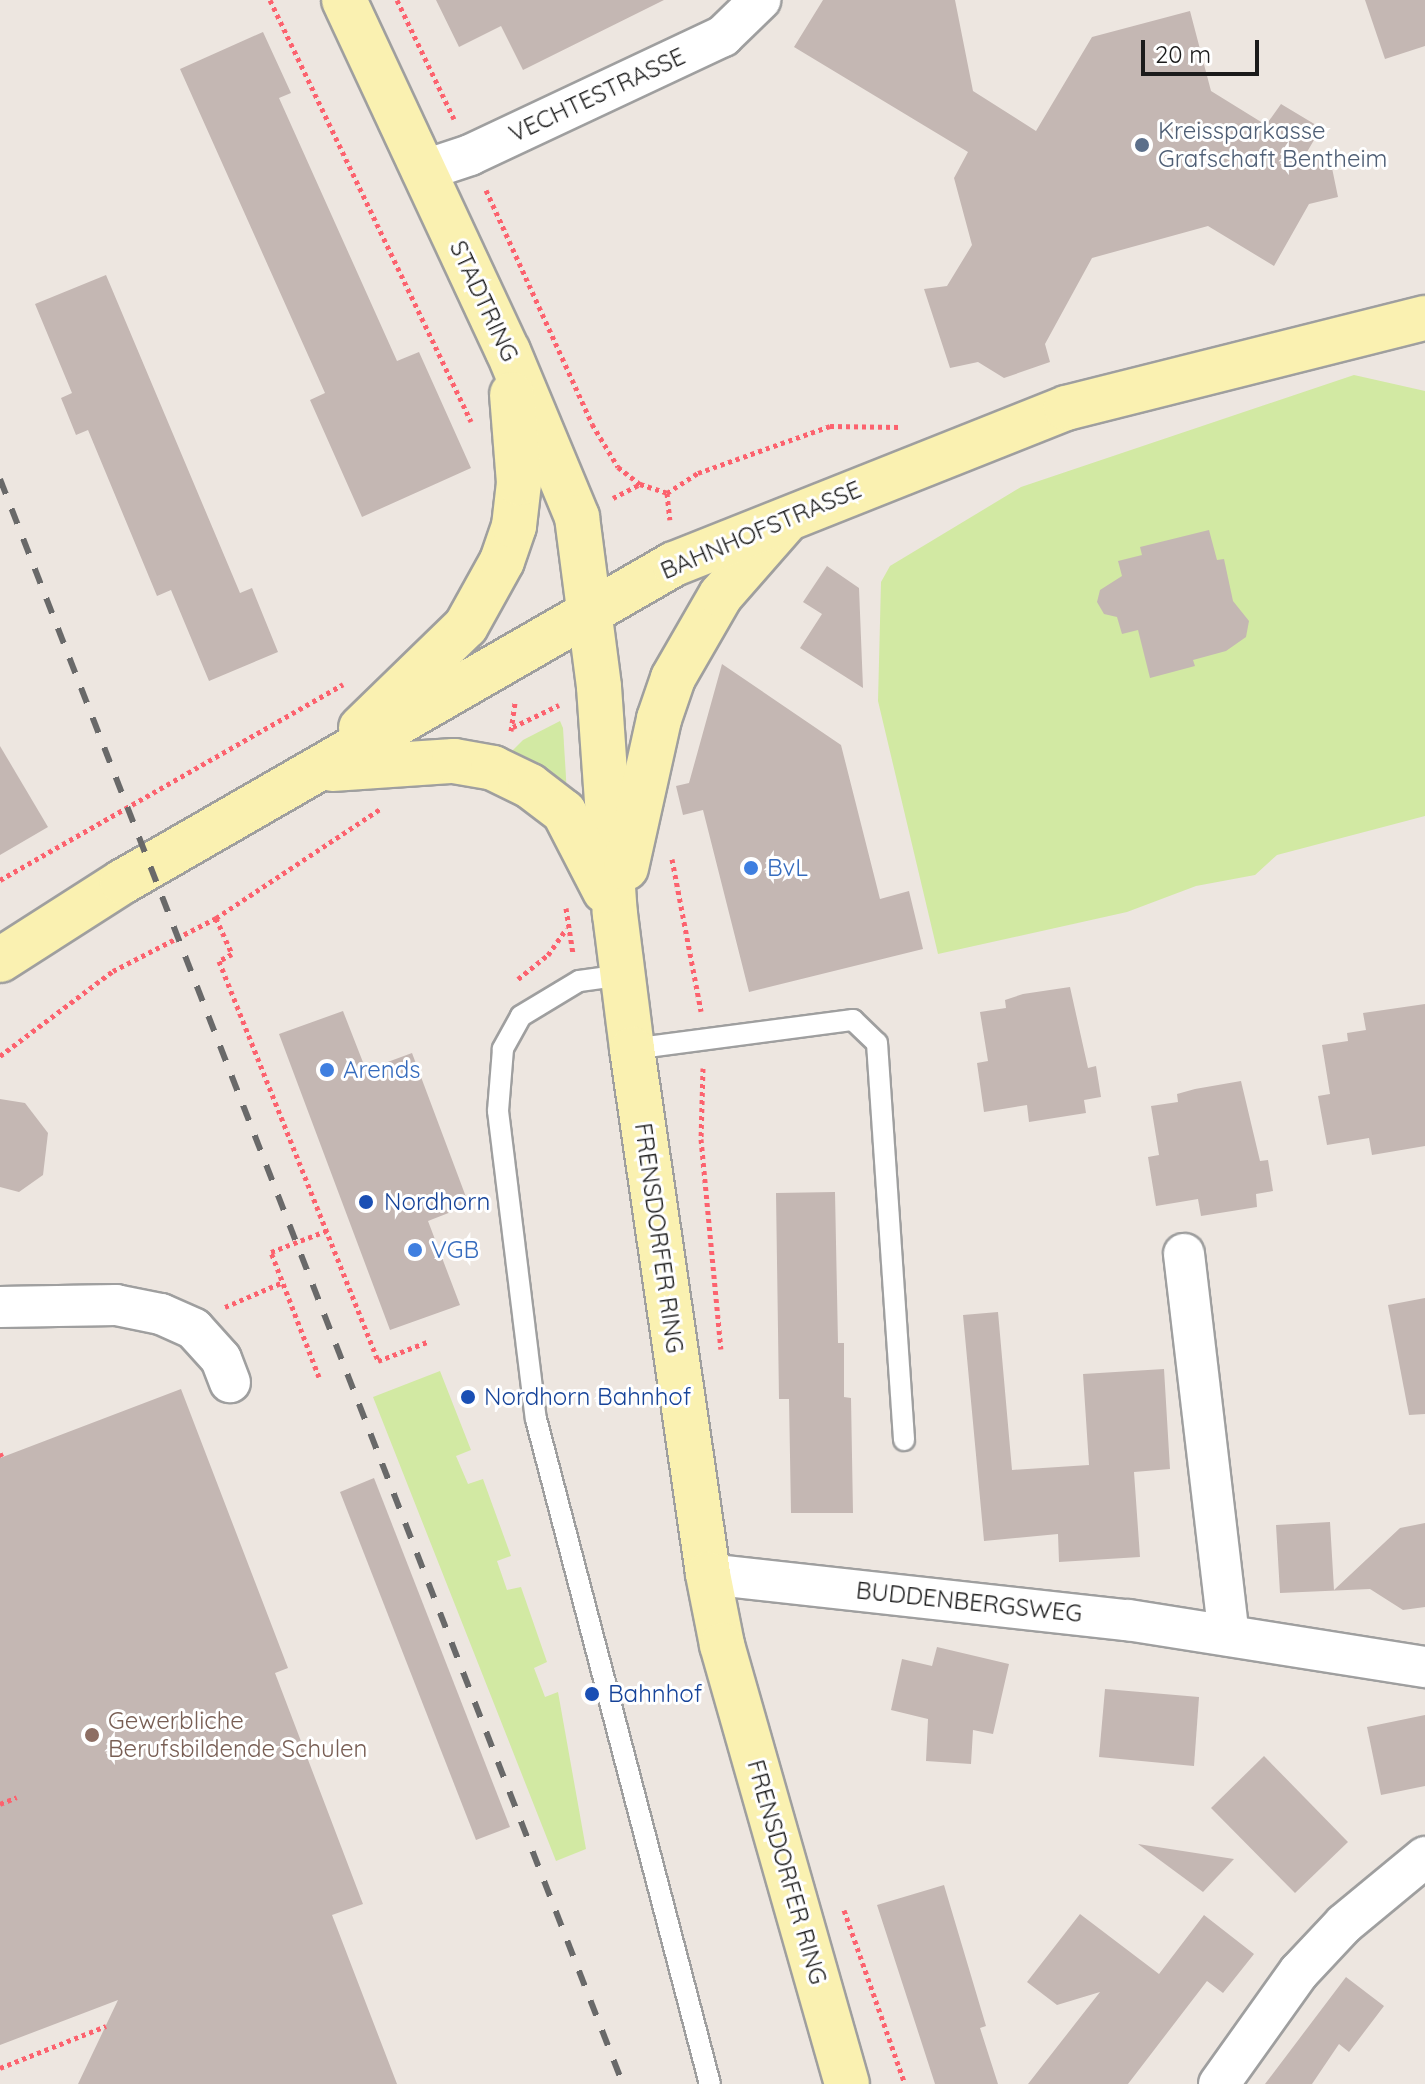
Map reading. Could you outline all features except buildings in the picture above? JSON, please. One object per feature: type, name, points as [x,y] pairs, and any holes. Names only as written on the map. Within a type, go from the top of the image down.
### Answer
[{"type":"street","name":"STADTRING","points":[[344,0],[508,351],[577,517],[591,613]]},
{"type":"street","name":"VECHTESTRASSE","points":[[422,171],[470,155],[723,36],[760,0]]},
{"type":"street","name":"BAHNHOFSTRASSE","points":[[0,960],[149,868],[674,564],[1066,408],[1425,318]]},
{"type":"street","points":[[318,771],[466,626],[502,561],[514,526],[519,483],[508,351]]},
{"type":"street","points":[[615,914],[659,719],[673,678],[721,595],[791,515]]},
{"type":"street","name":"FRENSDORFER RING","points":[[591,613],[615,914],[708,1574],[722,1645],[847,2084]]},
{"type":"street","points":[[318,771],[454,761],[493,768],[530,786],[564,812],[615,914]]},
{"type":"street","points":[[1184,1254],[1229,1635]]},
{"type":"street","points":[[0,1307],[116,1305],[161,1314],[194,1329],[221,1359],[230,1382]]},
{"type":"street","name":"BUDDENBERGSWEG","points":[[708,1574],[1229,1635],[1425,1667]]},
{"type":"street","points":[[1219,2084],[1299,1972],[1344,1924],[1425,1857]]},
{"type":"lane","points":[[623,975],[579,981],[521,1016],[503,1049],[498,1111],[536,1419],[710,2084]]},
{"type":"lane","points":[[632,1049],[853,1020],[877,1043],[904,1440]]},
{"type":"path","points":[[270,0],[476,431]]},
{"type":"path","points":[[397,0],[592,424],[618,467],[640,484]]},
{"type":"path","points":[[667,493],[698,473],[830,426],[908,428]]},
{"type":"path","points":[[0,880],[357,676]]},
{"type":"path","points":[[0,1056],[113,971],[216,918],[393,805]]},
{"type":"path","points":[[669,844],[706,1039],[701,1139],[722,1360]]},
{"type":"path","points":[[216,918],[232,954],[219,961],[378,1361],[427,1342]]},
{"type":"path","points":[[319,1377],[271,1252],[326,1231]]},
{"type":"path","points":[[194,1329],[231,1302],[283,1282]]},
{"type":"path","points":[[0,1804],[17,1797]]},
{"type":"path","points":[[841,1901],[905,2084]]},
{"type":"path","points":[[0,2068],[106,2026]]},
{"type":"green space","points":[[1354,375],[1425,391],[1425,816],[1277,855],[1255,875],[1196,886],[1127,912],[938,954],[878,701],[881,582],[890,566],[1021,487]]},
{"type":"green space","points":[[560,721],[567,794],[509,754],[523,740]]},
{"type":"green space","points":[[440,1371],[471,1450],[456,1456],[468,1484],[483,1479],[511,1556],[497,1561],[507,1590],[521,1587],[547,1662],[534,1668],[545,1697],[558,1692],[586,1849],[556,1861],[373,1397]]},
{"type":"railway","points":[[0,479],[623,2084]]},
{"type":"place","name":"Kreissparkasse Grafschaft Bentheim","points":[[1142,145]]},
{"type":"place","name":"BvL","points":[[751,868]]},
{"type":"place","name":"Arends","points":[[327,1070]]},
{"type":"place","name":"Nordhorn","points":[[366,1202]]},
{"type":"place","name":"VGB","points":[[415,1250]]},
{"type":"place","name":"Nordhorn Bahnhof","points":[[468,1397]]},
{"type":"place","name":"Bahnhof","points":[[592,1694]]},
{"type":"place","name":"Gewerbliche Berufsbildende Schulen","points":[[92,1735]]}]
